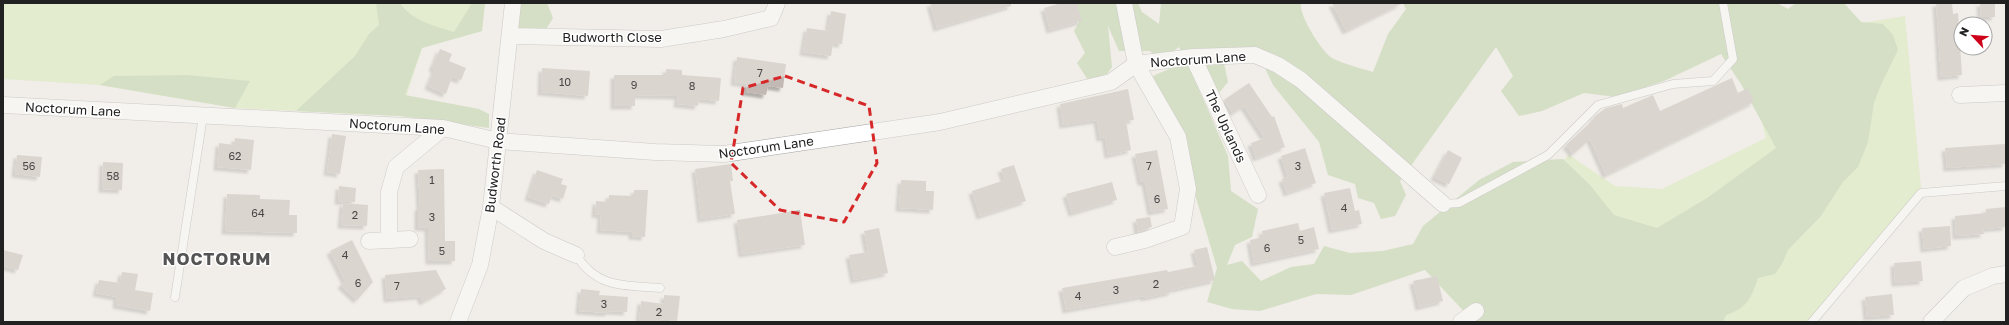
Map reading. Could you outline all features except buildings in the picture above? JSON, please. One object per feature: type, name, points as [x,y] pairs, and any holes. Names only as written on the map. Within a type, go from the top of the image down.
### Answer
[{"type":"street","name":"Budworth Road","points":[[458,322],[480,265],[491,206],[511,36],[513,3]]},
{"type":"street","points":[[1115,247],[1145,240],[1182,227],[1188,189],[1178,138],[1136,64],[1124,3]]},
{"type":"street","name":"Budworth Close","points":[[511,36],[661,39],[724,29],[771,18],[777,5]]},
{"type":"street","name":"Noctorum Lane","points":[[3,106],[443,128],[498,141],[656,152],[724,154],[940,122],[1111,82],[1136,64],[1193,57],[1254,56],[1278,65],[1301,80],[1443,204]]},
{"type":"street","name":"The Uplands","points":[[1193,57],[1258,195]]},
{"type":"street","points":[[1960,95],[2006,93]]},
{"type":"street","points":[[389,240],[389,192],[396,167],[443,128]]},
{"type":"street","points":[[491,206],[544,241],[576,255]]},
{"type":"street","points":[[369,241],[410,239]]},
{"type":"street","points":[[1931,322],[1964,288],[1993,276],[2006,274]]},
{"type":"street","points":[[1461,322],[1476,311]]},
{"type":"lane","points":[[1443,204],[1459,203],[1548,155],[1598,105],[1673,84],[1713,81],[1733,59],[1723,3]]},
{"type":"lane","points":[[175,297],[203,116]]},
{"type":"lane","points":[[1812,322],[1921,193],[2006,186]]},
{"type":"lane","points":[[576,255],[589,272],[604,281],[660,288]]},
{"type":"highlighted area","points":[[785,76],[869,106],[877,163],[844,222],[780,210],[731,163],[743,88]]},
{"type":"green space","points":[[3,3],[485,3],[482,31],[422,48],[400,116],[235,108],[100,85],[3,79]]},
{"type":"green space","points":[[376,3],[400,3],[417,19],[454,32],[472,3],[485,3],[482,31],[422,48],[405,95],[479,109],[489,114],[489,128],[400,116],[296,111],[355,56],[369,34],[379,25]]},
{"type":"green space","points":[[514,3],[547,3],[553,18],[545,31],[516,39]]},
{"type":"green space","points":[[1076,3],[1138,3],[1142,12],[1159,24],[1161,3],[1301,3],[1303,15],[1307,24],[1317,41],[1332,58],[1373,72],[1388,34],[1406,9],[1403,3],[1777,3],[1788,9],[1796,3],[1844,3],[1861,22],[1883,24],[1893,35],[1898,50],[1874,103],[1868,142],[1858,167],[1843,182],[1821,216],[1788,250],[1782,264],[1775,274],[1758,278],[1753,292],[1744,306],[1726,315],[1723,322],[1474,322],[1425,270],[1351,295],[1316,294],[1260,311],[1232,309],[1207,302],[1217,268],[1186,164],[1142,86],[1155,75],[1186,62],[1179,47],[1160,61],[1150,51],[1119,51],[1108,26],[1112,67],[1107,74],[1088,80],[1077,63],[1085,53],[1074,31],[1081,19]],"holes":[[[1496,47],[1513,76],[1501,91],[1519,116],[1542,111],[1584,93],[1616,97],[1664,81],[1721,54],[1741,84],[1776,148],[1707,198],[1657,228],[1614,215],[1590,185],[1563,159],[1513,162],[1479,180],[1423,226],[1413,244],[1383,251],[1350,253],[1324,246],[1314,264],[1291,267],[1261,281],[1242,261],[1227,265],[1235,245],[1252,237],[1258,209],[1231,191],[1228,156],[1198,87],[1218,94],[1228,82],[1223,58],[1232,56],[1265,68],[1273,85],[1319,142],[1328,175],[1355,184],[1358,198],[1374,203],[1381,219],[1395,216],[1406,195],[1400,181]]]},
{"type":"green space","points":[[1905,16],[1921,188],[1808,322],[1477,322],[1530,192],[1569,155],[1615,186],[1662,189],[1766,138],[1742,43]]},
{"type":"green space","points":[[187,75],[250,81],[235,108],[100,85],[114,76]]},
{"type":"district","name":"NOCTORUM","points":[[217,259]]}]
